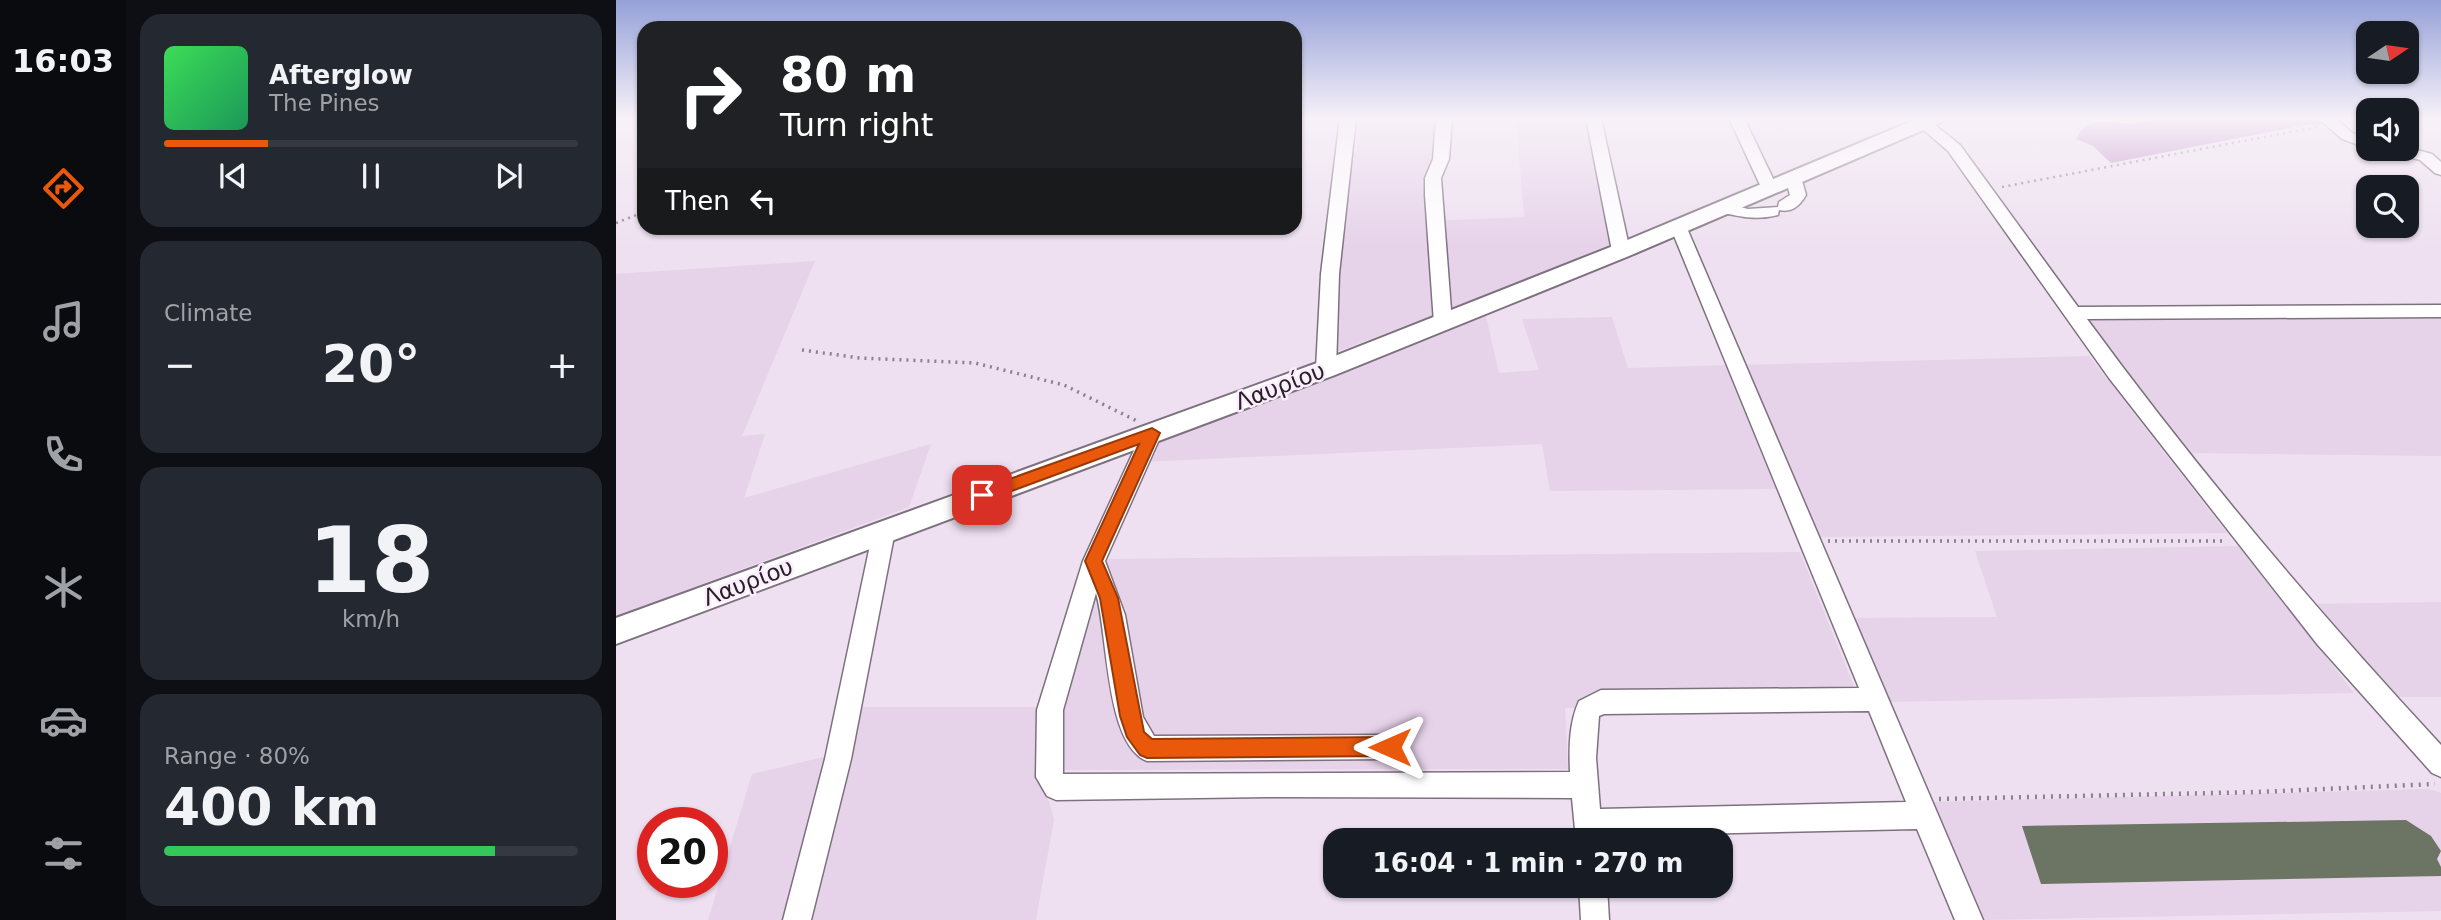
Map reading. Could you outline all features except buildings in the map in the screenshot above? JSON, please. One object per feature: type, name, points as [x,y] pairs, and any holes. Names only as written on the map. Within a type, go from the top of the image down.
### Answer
[{"type":"main road","name":"Λαυρίου","points":[[616,631],[1325,369],[1621,251],[1830,161]]},
{"type":"street","points":[[1325,369],[1330,274],[1343,161]]},
{"type":"street","points":[[1440,161],[1433,178],[1433,195],[1443,323]]},
{"type":"street","points":[[1602,161],[1621,251]]},
{"type":"street","points":[[1757,161],[1769,187]]},
{"type":"street","points":[[1964,161],[2116,373],[2195,469],[2325,636],[2441,764]]},
{"type":"street","points":[[1721,207],[1748,214],[1793,203],[1798,195],[1793,177]]},
{"type":"street","points":[[1678,226],[1969,920]]},
{"type":"street","points":[[2073,313],[2441,311]]},
{"type":"street","points":[[1152,433],[1094,561],[1050,710],[1049,777],[1056,787],[1268,784],[1584,785]]},
{"type":"street","points":[[797,920],[838,759],[884,531]]},
{"type":"street","points":[[1094,561],[1109,598],[1130,716],[1136,737],[1147,749],[1390,747]]},
{"type":"street","points":[[1589,828],[1584,785],[1584,722],[1588,709],[1601,702],[1876,699]]},
{"type":"street","points":[[1642,828],[1920,807]]},
{"type":"street","points":[[1594,898],[1595,920]]},
{"type":"path","points":[[1986,190],[2143,161]]},
{"type":"path","points":[[616,223],[637,215]]},
{"type":"path","points":[[802,350],[860,358],[975,363],[1064,384],[1130,415],[1152,433]]},
{"type":"path","points":[[1808,541],[2249,541]]},
{"type":"path","points":[[1920,807],[2441,784]]},
{"type":"shaded area","points":[[1348,161],[1438,161],[1431,221],[1524,217],[1519,161],[1599,161],[1615,245],[1334,353]]},
{"type":"shaded area","points":[[815,261],[742,436],[765,434],[744,498],[931,444],[909,507],[616,616],[616,274]]},
{"type":"shaded area","points":[[1485,312],[1499,373],[1539,370],[1522,319],[1612,317],[1628,368],[1726,365],[1777,489],[1550,491],[1542,444],[1141,462],[1148,446]]},
{"type":"shaded area","points":[[2082,314],[2441,316],[2441,456],[2192,453]]},
{"type":"shaded area","points":[[2089,356],[2227,533],[1821,537],[1807,527],[1740,365]]},
{"type":"shaded area","points":[[2239,546],[2354,693],[1884,702],[1849,618],[1997,617],[1975,551]]},
{"type":"shaded area","points":[[1800,552],[1859,699],[1565,708],[1568,769],[1065,770],[1060,710],[1105,559]]},
{"type":"shaded area","points":[[2441,602],[2441,697],[2382,697],[2307,604]]},
{"type":"shaded area","points":[[861,707],[1045,707],[1046,792],[1054,819],[1036,920],[708,920],[715,898],[728,898],[728,854],[752,774],[849,751]]},
{"type":"shaded area","points":[[2429,789],[2441,793],[2441,911],[1980,920],[1931,802]]},
{"type":"route","points":[[982,495],[1152,433],[1094,561],[1109,598],[1136,737],[1147,749],[1390,747]]}]
